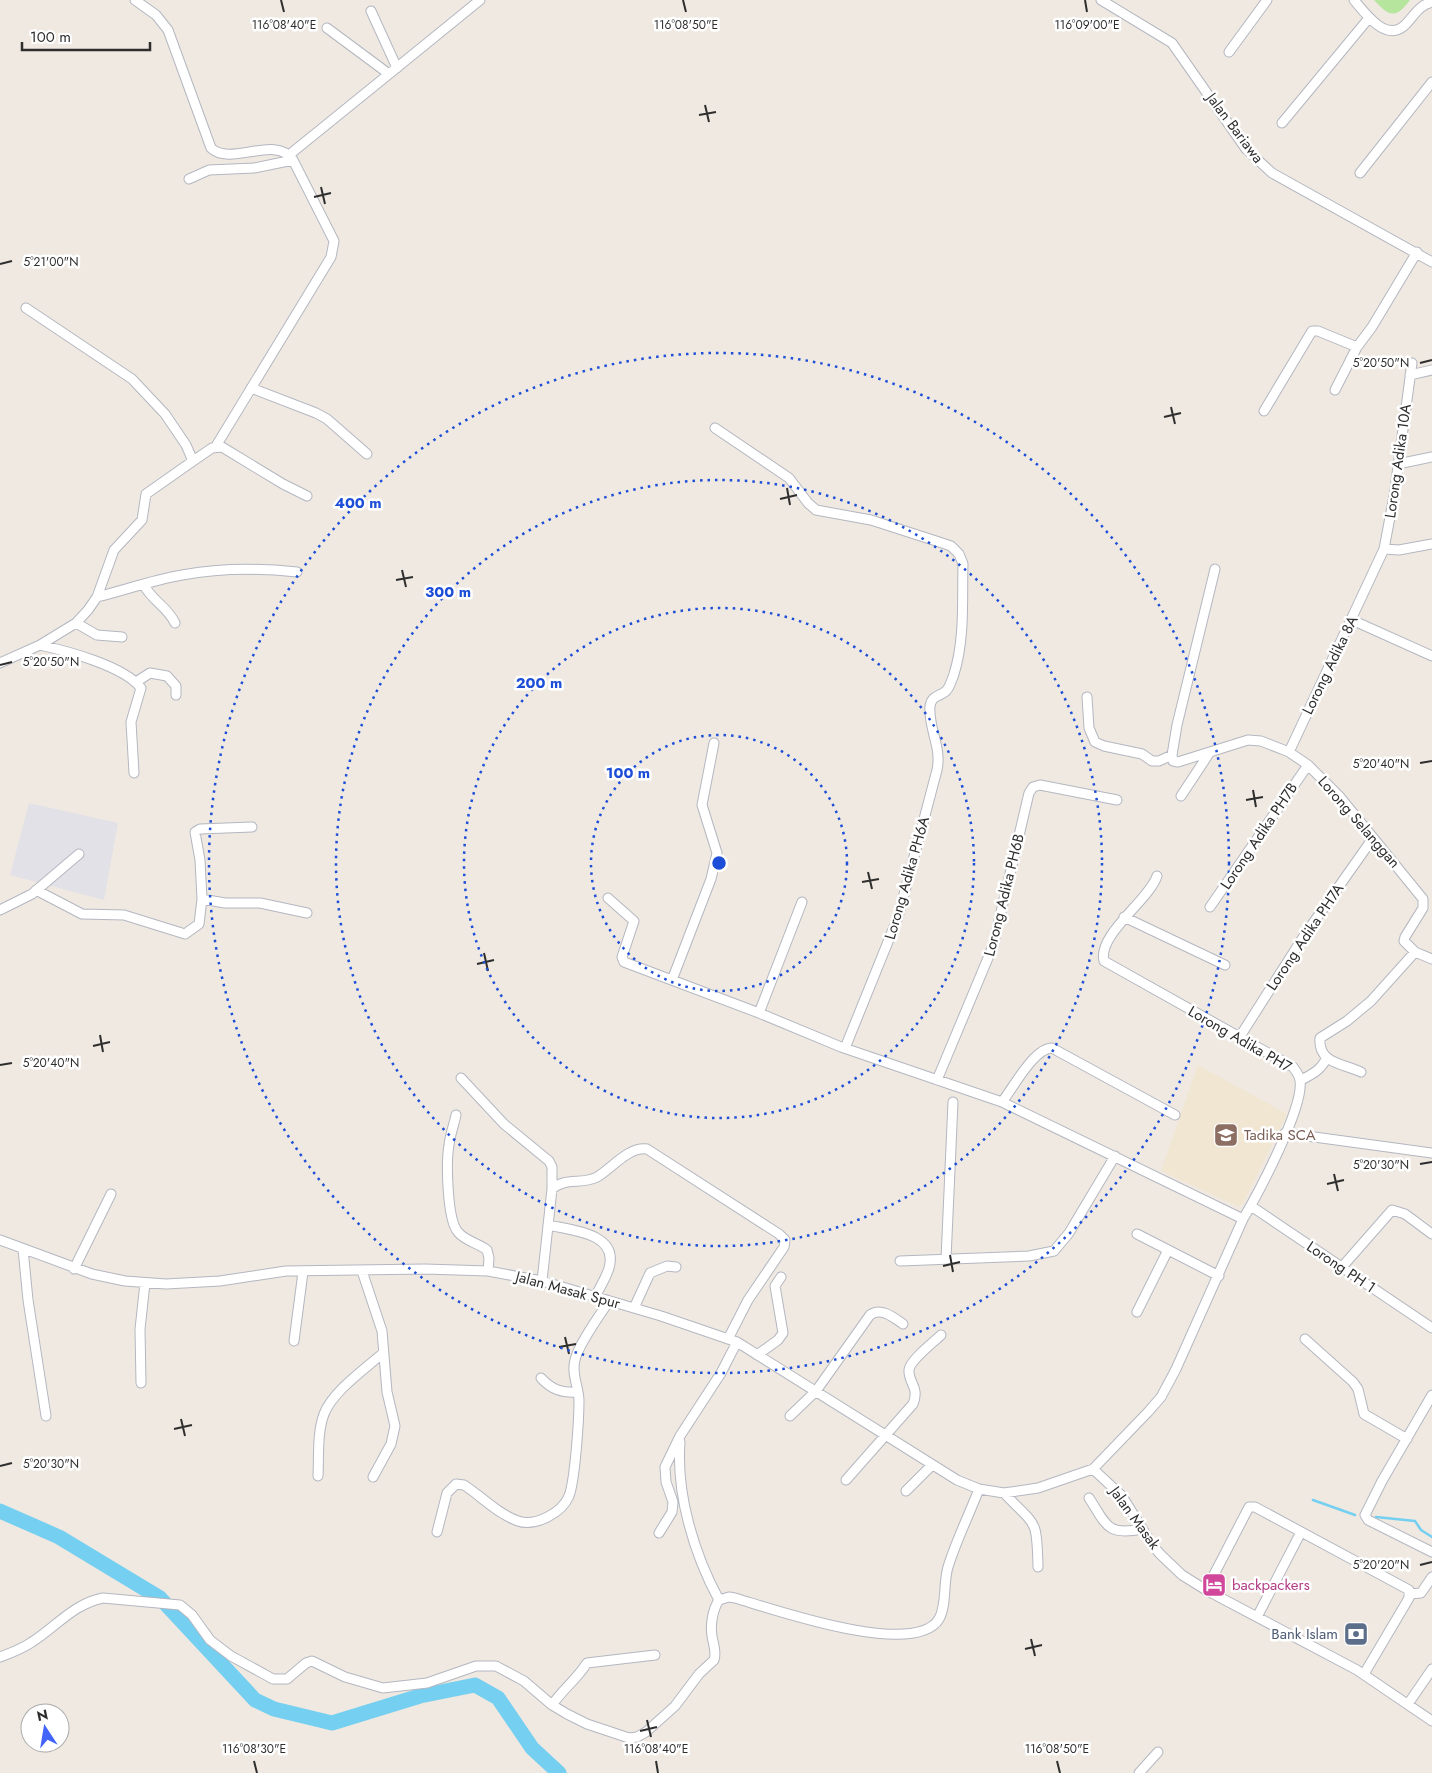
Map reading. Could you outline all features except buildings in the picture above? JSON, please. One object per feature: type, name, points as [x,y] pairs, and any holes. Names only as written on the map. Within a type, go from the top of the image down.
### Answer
[{"type":"street","points":[[0,663],[40,645],[76,623],[93,604],[114,550],[142,520],[146,494],[216,446],[331,257],[334,246],[334,237],[291,157],[285,152],[276,150],[221,153],[211,148],[168,30],[156,15],[136,0]]},
{"type":"street","points":[[189,179],[209,170],[254,168],[291,157],[480,0]]},
{"type":"street","name":"Jalan Bariawa","points":[[1094,0],[1104,2],[1172,44],[1246,149],[1272,174],[1417,252],[1432,262]]},
{"type":"street","points":[[1229,52],[1268,0]]},
{"type":"street","points":[[1354,0],[1369,18],[1383,28],[1397,29],[1404,26],[1424,4],[1432,2]]},
{"type":"street","points":[[371,12],[397,68]]},
{"type":"street","points":[[1282,123],[1369,18]]},
{"type":"street","points":[[326,28],[389,74]]},
{"type":"street","points":[[1360,173],[1432,82]]},
{"type":"street","points":[[1335,390],[1357,347],[1372,327],[1417,252]]},
{"type":"street","points":[[26,308],[132,379],[165,414],[186,445],[193,461]]},
{"type":"street","points":[[1264,411],[1312,332],[1318,331],[1357,347]]},
{"type":"street","name":"Lorong Adika 10A","points":[[1380,558],[1384,549],[1398,464],[1412,363]]},
{"type":"street","points":[[1410,375],[1432,370]]},
{"type":"street","points":[[251,388],[327,419],[367,454]]},
{"type":"street","name":"Lorong Adika PH6A","points":[[715,428],[789,478],[808,503],[816,510],[852,516],[899,528],[952,546],[959,554],[963,573],[959,658],[948,687],[944,693],[935,696],[930,703],[939,760],[898,917],[845,1048]]},
{"type":"street","points":[[216,446],[231,451],[278,481],[307,496]]},
{"type":"street","points":[[1398,464],[1432,457]]},
{"type":"street","points":[[1384,549],[1399,550],[1432,544]]},
{"type":"street","name":"Lorong Adika 8A","points":[[1289,752],[1380,558]]},
{"type":"street","points":[[97,597],[182,575],[229,570],[270,569],[297,572]]},
{"type":"street","points":[[1087,697],[1089,728],[1095,742],[1104,746],[1142,754],[1152,760],[1159,761],[1172,754],[1177,725],[1215,569]]},
{"type":"street","points":[[144,585],[152,597],[169,612],[175,623]]},
{"type":"street","points":[[1352,620],[1432,656]]},
{"type":"street","points":[[76,623],[98,636],[122,637]]},
{"type":"street","points":[[40,645],[87,657],[136,682],[141,692],[131,722],[134,772]]},
{"type":"street","points":[[136,682],[150,673],[167,676],[176,686],[176,695]]},
{"type":"street","name":"Lorong Selanggan","points":[[1172,754],[1173,761],[1178,762],[1254,739],[1289,752],[1308,765],[1340,797],[1373,838],[1428,899],[1404,937],[1405,945],[1415,952]]},
{"type":"street","points":[[672,980],[711,879],[718,853],[702,805],[714,743]]},
{"type":"street","points":[[1181,796],[1210,752]]},
{"type":"street","name":"Lorong Adika PH7B","points":[[1210,907],[1308,765]]},
{"type":"street","name":"Lorong Adika PH6B","points":[[937,1080],[993,946],[1029,793],[1033,787],[1040,785],[1117,800]]},
{"type":"street","points":[[36,890],[82,914],[124,915],[186,934],[199,924],[202,899],[196,832],[200,829],[252,827]]},
{"type":"street","name":"Lorong Adika PH7A","points":[[1239,1038],[1304,936],[1373,838]]},
{"type":"street","points":[[0,910],[27,897],[79,854]]},
{"type":"street","points":[[1157,876],[1153,885],[1124,917],[1225,965]]},
{"type":"street","points":[[608,898],[634,921],[622,957],[624,962],[759,1012],[845,1048],[1002,1102],[1244,1219]]},
{"type":"street","points":[[202,899],[225,903],[260,903],[307,913]]},
{"type":"street","points":[[759,1012],[802,902]]},
{"type":"street","name":"Lorong Adika PH7","points":[[1093,1469],[1161,1397],[1176,1369],[1285,1134],[1300,1094],[1300,1080],[1293,1067],[1107,964],[1103,959],[1104,952],[1124,917]]},
{"type":"street","points":[[1361,1072],[1326,1059],[1319,1049],[1320,1038],[1347,1021],[1371,1001],[1415,952],[1432,959]]},
{"type":"street","points":[[1002,1102],[1036,1055],[1046,1048],[1052,1048],[1175,1115]]},
{"type":"street","points":[[1300,1080],[1314,1074],[1323,1066],[1326,1059]]},
{"type":"street","points":[[461,1078],[504,1124],[549,1161],[552,1166],[552,1189],[542,1281]]},
{"type":"street","points":[[946,1259],[953,1102]]},
{"type":"street","points":[[456,1115],[448,1146],[449,1192],[453,1220],[456,1231],[487,1250],[489,1258],[488,1271]]},
{"type":"street","points":[[1285,1134],[1432,1153]]},
{"type":"street","points":[[552,1189],[565,1182],[588,1181],[596,1178],[637,1149],[646,1148],[784,1237],[784,1247],[748,1300],[721,1373],[680,1436],[665,1467],[666,1482],[673,1502],[672,1512],[659,1533]]},
{"type":"street","points":[[900,1261],[1029,1256],[1054,1251],[1069,1233],[1115,1156]]},
{"type":"street","points":[[74,1268],[111,1194]]},
{"type":"street","name":"Lorong PH 1","points":[[1251,1206],[1432,1328]]},
{"type":"street","points":[[1342,1267],[1392,1210],[1405,1214],[1432,1234]]},
{"type":"street","points":[[548,1225],[584,1233],[600,1240],[609,1247],[611,1257],[609,1268],[595,1297]]},
{"type":"street","points":[[1137,1234],[1219,1276]]},
{"type":"street","name":"Jalan Masak Spur","points":[[0,1240],[74,1268],[124,1281],[145,1283],[201,1283],[286,1271],[425,1269],[488,1271],[542,1281],[634,1308],[733,1341],[932,1465],[979,1489],[1004,1493],[1038,1488],[1093,1469]]},
{"type":"street","points":[[23,1249],[28,1300],[46,1416]]},
{"type":"street","points":[[1137,1312],[1168,1250]]},
{"type":"street","points":[[634,1308],[650,1274],[667,1266],[676,1267]]},
{"type":"street","points":[[362,1271],[381,1327],[387,1392],[395,1426],[394,1437],[373,1477]]},
{"type":"street","points":[[294,1341],[303,1272]]},
{"type":"street","points":[[757,1355],[778,1340],[783,1333],[774,1286],[781,1277]]},
{"type":"street","points":[[141,1383],[140,1329],[145,1283]]},
{"type":"street","points":[[437,1532],[447,1493],[456,1484],[464,1485],[508,1516],[520,1522],[540,1519],[564,1504],[570,1488],[578,1417],[578,1392],[574,1367],[576,1356],[609,1301]]},
{"type":"street","points":[[790,1416],[816,1391],[873,1313],[882,1313],[903,1324]]},
{"type":"street","points":[[846,1480],[916,1398],[915,1387],[909,1370],[911,1363],[941,1335]]},
{"type":"street","points":[[1305,1339],[1353,1382],[1358,1389],[1364,1414],[1407,1439]]},
{"type":"street","points":[[318,1476],[321,1428],[327,1408],[347,1385],[383,1353]]},
{"type":"street","points":[[541,1378],[553,1389],[562,1392],[578,1392]]},
{"type":"street","points":[[1432,1395],[1366,1512],[1366,1518],[1432,1552]]},
{"type":"street","points":[[680,1436],[678,1460],[685,1505],[703,1571],[719,1600]]},
{"type":"street","points":[[906,1491],[932,1465]]},
{"type":"street","name":"Jalan Masak","points":[[1093,1469],[1122,1496],[1153,1546],[1172,1566],[1206,1590],[1364,1674],[1432,1721]]},
{"type":"street","points":[[0,1657],[31,1643],[55,1623],[92,1600],[103,1598],[180,1605],[192,1615],[220,1648],[246,1666],[272,1679],[287,1679],[306,1663],[312,1661],[345,1677],[383,1688],[427,1683],[487,1664],[508,1671],[524,1681],[552,1705],[587,1724],[628,1738],[643,1735],[675,1706],[699,1674],[710,1666],[714,1660],[715,1649],[712,1627],[714,1610],[719,1600],[729,1597],[827,1624],[864,1632],[903,1635],[923,1633],[939,1618],[948,1566],[979,1489]]},
{"type":"street","points":[[1004,1493],[1030,1517],[1036,1528],[1038,1567]]},
{"type":"street","points":[[1089,1498],[1112,1530],[1121,1532],[1142,1529]]},
{"type":"street","points":[[1206,1590],[1249,1507],[1255,1507],[1406,1587],[1410,1594]]},
{"type":"street","points":[[1257,1617],[1302,1532]]},
{"type":"street","points":[[1410,1594],[1421,1593],[1432,1577]]},
{"type":"street","points":[[1364,1674],[1410,1594]]},
{"type":"street","points":[[552,1705],[562,1691],[579,1677],[587,1663],[655,1655]]},
{"type":"street","points":[[1408,1704],[1432,1669]]},
{"type":"street","points":[[1140,1773],[1158,1752]]},
{"type":"shaded area","points":[[29,803],[118,823],[104,900],[10,875]]},
{"type":"shaded area","name":"Tadika SCA","points":[[1198,1065],[1287,1114],[1243,1204],[1237,1206],[1161,1171]]},
{"type":"green space","points":[[1374,0],[1410,0],[1401,10],[1392,13],[1384,10]]},
{"type":"waterway","points":[[1313,1500],[1355,1515]]},
{"type":"waterway","points":[[0,1511],[59,1537],[160,1598],[255,1700],[274,1709],[332,1723],[420,1696],[475,1685],[498,1698],[532,1748],[559,1773]]},
{"type":"waterway","points":[[1376,1517],[1415,1521],[1421,1530],[1432,1537]]},
{"type":"place","name":"Tadika SCA","points":[[1226,1135]]},
{"type":"place","name":"backpackers","points":[[1214,1585]]},
{"type":"place","name":"Bank Islam","points":[[1356,1634]]}]
